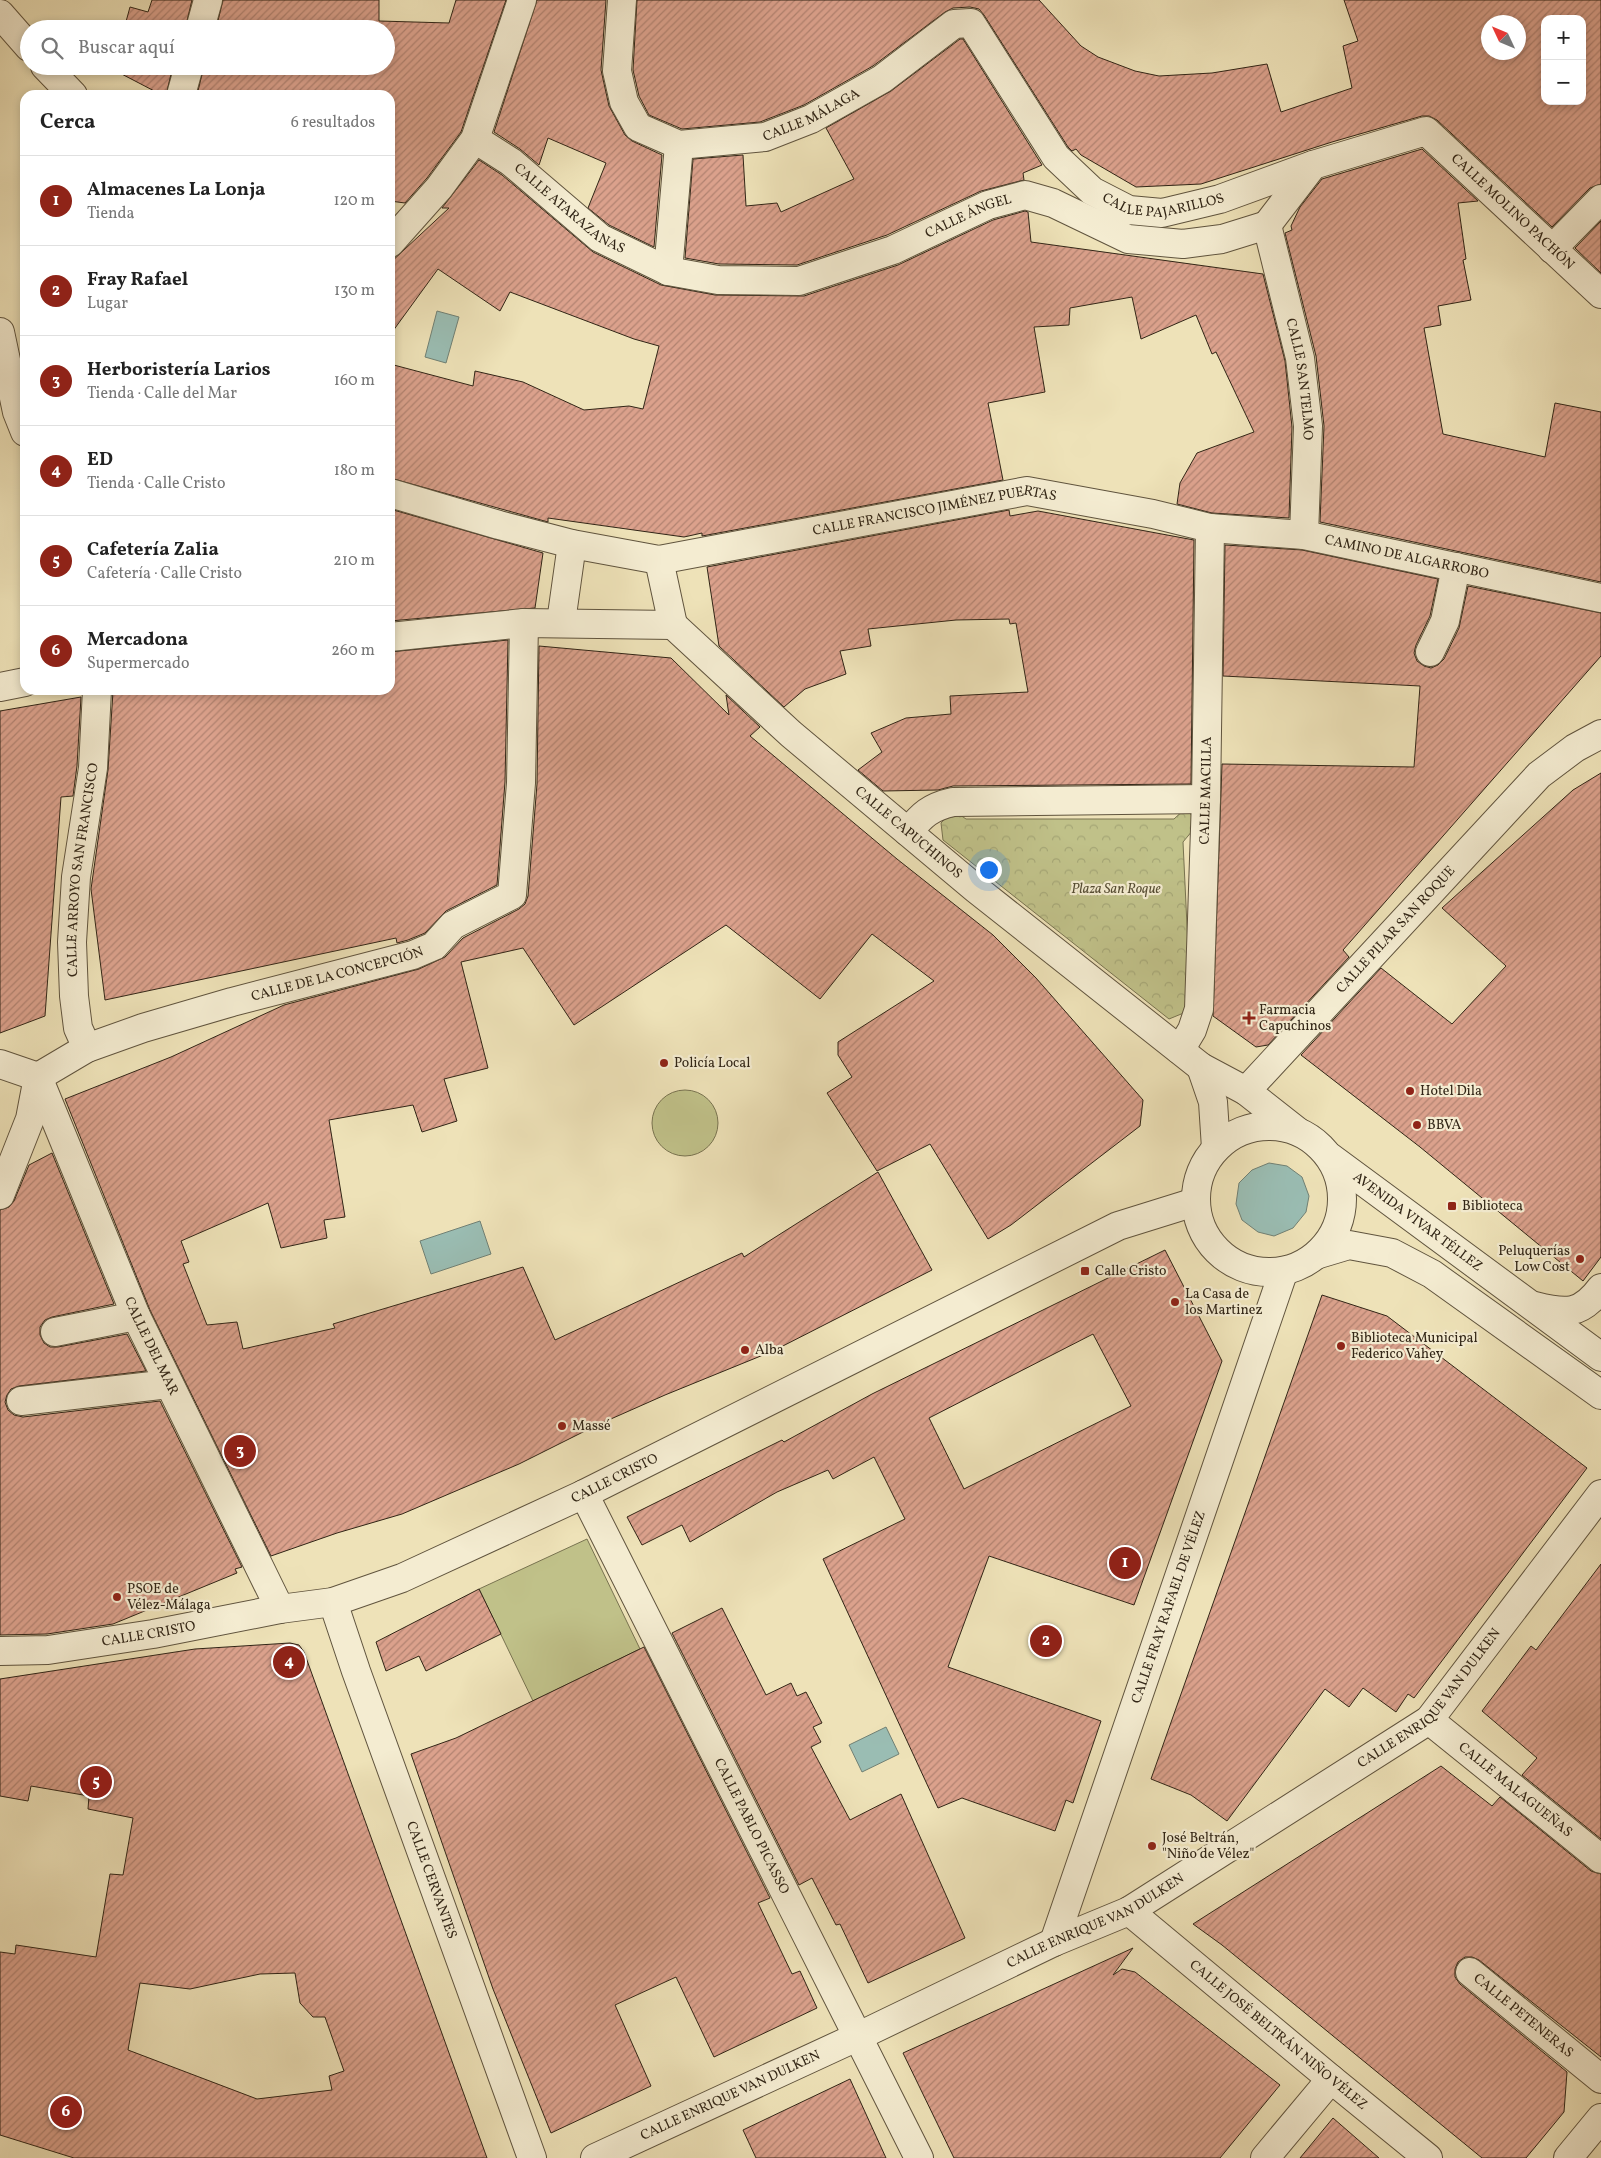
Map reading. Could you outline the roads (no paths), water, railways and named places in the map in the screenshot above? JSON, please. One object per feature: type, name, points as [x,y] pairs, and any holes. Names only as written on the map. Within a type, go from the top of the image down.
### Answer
[{"type":"street","points":[[202,20],[208,0]]},
{"type":"street","points":[[395,237],[439,188],[475,139],[522,0]]},
{"type":"street","name":"CALLE MÁLAGA","points":[[622,0],[617,71],[624,102],[638,127],[679,145],[764,138],[812,119],[882,79],[954,24],[971,23],[1039,130]]},
{"type":"street","points":[[0,14],[20,37]]},
{"type":"street","points":[[54,75],[68,90]]},
{"type":"street","points":[[182,90],[187,75]]},
{"type":"street","name":"CALLE PAJARILLOS","points":[[1039,130],[1056,157],[1092,191],[1129,210],[1162,213],[1220,199],[1313,165],[1426,131]]},
{"type":"street","name":"CALLE MOLINO PACHÓN","points":[[1426,131],[1601,294]]},
{"type":"street","name":"CALLE ATARAZANAS","points":[[475,139],[511,162],[600,238],[668,271]]},
{"type":"street","points":[[668,271],[679,145]]},
{"type":"street","points":[[1267,226],[1313,165]]},
{"type":"street","name":"CALLE ÁNGEL","points":[[668,271],[718,280],[799,281],[893,250],[988,205],[1026,195],[1053,203],[1128,239],[1183,244],[1222,239],[1267,226]]},
{"type":"street","points":[[1552,249],[1601,199]]},
{"type":"street","name":"CALLE SAN TELMO","points":[[1267,226],[1300,358],[1308,426],[1304,535]]},
{"type":"street","points":[[0,332],[17,413]]},
{"type":"street","name":"CALLE FRANCISCO JIMÉNEZ PUERTAS","points":[[659,560],[1027,491],[1153,514],[1210,528]]},
{"type":"street","points":[[395,494],[498,525],[572,544],[659,560],[673,625],[524,623],[395,636]]},
{"type":"street","name":"CAMINO DE ALGARROBO","points":[[1210,528],[1304,535],[1601,598]]},
{"type":"street","name":"CALLE MACILLA","points":[[1180,1050],[1192,1030],[1199,1009],[1206,798],[1210,528]]},
{"type":"street","points":[[561,622],[572,544]]},
{"type":"street","points":[[1430,652],[1445,621],[1456,567]]},
{"type":"street","name":"CALLE DE LA CONCEPCIÓN","points":[[38,1077],[87,1048],[187,1014],[413,955],[434,946],[453,925],[512,895],[521,782],[524,623]]},
{"type":"street","name":"CALLE CAPUCHINOS","points":[[673,625],[791,734],[976,889],[1201,1067],[1246,1091]]},
{"type":"street","points":[[0,687],[20,683]]},
{"type":"street","name":"CALLE ARROYO SAN FRANCISCO","points":[[87,1048],[78,1028],[74,996],[72,942],[76,876],[93,768],[97,695]]},
{"type":"street","name":"CALLE PILAR SAN ROQUE","points":[[1246,1091],[1540,775],[1575,748],[1601,734]]},
{"type":"street","points":[[908,832],[922,815],[937,806],[953,802],[1206,798]]},
{"type":"street","points":[[0,1064],[38,1077],[30,1119],[0,1195]]},
{"type":"street","points":[[1201,1067],[1213,1102],[1216,1148]]},
{"type":"street","name":"CALLE DEL MAR","points":[[38,1077],[136,1316],[280,1609]]},
{"type":"street","points":[[1246,1091],[1296,1131],[1316,1141],[1330,1157],[1339,1176],[1343,1196],[1341,1218],[1332,1237],[1319,1254]]},
{"type":"street","points":[[1296,1131],[1276,1126],[1254,1128],[1233,1135],[1216,1148],[1204,1164],[1197,1183],[1196,1202],[1201,1226],[1213,1247],[1232,1263],[1255,1272],[1283,1273],[1300,1266],[1319,1254],[1349,1245],[1392,1253],[1432,1274],[1601,1395]]},
{"type":"street","name":"AVENIDA VIVAR TÉLLEZ","points":[[1330,1157],[1601,1356]]},
{"type":"street","name":"CALLE CRISTO","points":[[0,1651],[48,1650],[144,1635],[280,1609],[333,1602],[402,1578],[584,1494],[1118,1226],[1196,1202]]},
{"type":"street","name":"CALLE FRAY RAFAEL DE VÉLEZ","points":[[1054,1942],[1283,1273]]},
{"type":"street","points":[[1530,1305],[1558,1312],[1577,1310],[1593,1298],[1601,1288]]},
{"type":"street","points":[[55,1332],[136,1316]]},
{"type":"street","points":[[21,1401],[169,1384]]},
{"type":"street","name":"CALLE PABLO PICASSO","points":[[584,1494],[919,2158]]},
{"type":"street","name":"CALLE ENRIQUE VAN DULKEN","points":[[595,2158],[859,2036],[1054,1942],[1129,1911],[1429,1720],[1601,1494]]},
{"type":"street","name":"CALLE CERVANTES","points":[[333,1602],[356,1671],[532,2158]]},
{"type":"street","name":"CALLE MALAGUEÑAS","points":[[1429,1720],[1601,1859]]},
{"type":"street","name":"CALLE JOSÉ BELTRÁN NIÑO VÉLEZ","points":[[1129,1911],[1330,2079],[1428,2158]]},
{"type":"street","name":"CALLE PETENERAS","points":[[1470,1972],[1601,2079]]},
{"type":"street","points":[[1265,2158],[1330,2079]]},
{"type":"street","points":[[1568,2158],[1601,2118]]},
{"type":"water","points":[[437,311],[459,317],[446,363],[425,357]]},
{"type":"water","points":[[1269,1163],[1287,1166],[1302,1177],[1309,1196],[1306,1212],[1293,1228],[1274,1236],[1258,1232],[1242,1220],[1236,1204],[1239,1183],[1252,1170]]},
{"type":"water","points":[[480,1221],[491,1254],[431,1274],[420,1241]]},
{"type":"water","points":[[886,1727],[899,1754],[862,1772],[849,1745]]},
{"type":"place","name":"Farmacia Capuchinos","points":[[1249,1018]]},
{"type":"place","name":"Policía Local","points":[[664,1063]]},
{"type":"place","name":"Hotel Dila","points":[[1410,1091]]},
{"type":"place","name":"BBVA","points":[[1417,1125]]},
{"type":"place","name":"Biblioteca","points":[[1452,1206]]},
{"type":"place","name":"Peluquerías Low Cost","points":[[1580,1259]]},
{"type":"place","name":"Calle Cristo","points":[[1085,1271]]},
{"type":"place","name":"La Casa de los Martinez","points":[[1175,1302]]},
{"type":"place","name":"Biblioteca Municipal Federico Vahey","points":[[1341,1346]]},
{"type":"place","name":"Alba","points":[[745,1350]]},
{"type":"place","name":"Massé","points":[[562,1426]]},
{"type":"place","name":"Herboristería Larios","points":[[240,1451]]},
{"type":"place","name":"Almacenes La Lonja","points":[[1125,1563]]},
{"type":"place","name":"PSOE de Vélez-Málaga","points":[[117,1597]]},
{"type":"place","name":"Fray Rafael","points":[[1046,1641]]},
{"type":"place","name":"ED","points":[[289,1662]]},
{"type":"place","name":"Cafetería Zalia","points":[[96,1782]]},
{"type":"place","name":"José Beltrán, \"Niño de Vélez\"","points":[[1152,1846]]},
{"type":"place","name":"Mercadona","points":[[66,2112]]},
{"type":"park label","name":"Plaza San Roque","points":[[1116,889]]}]
